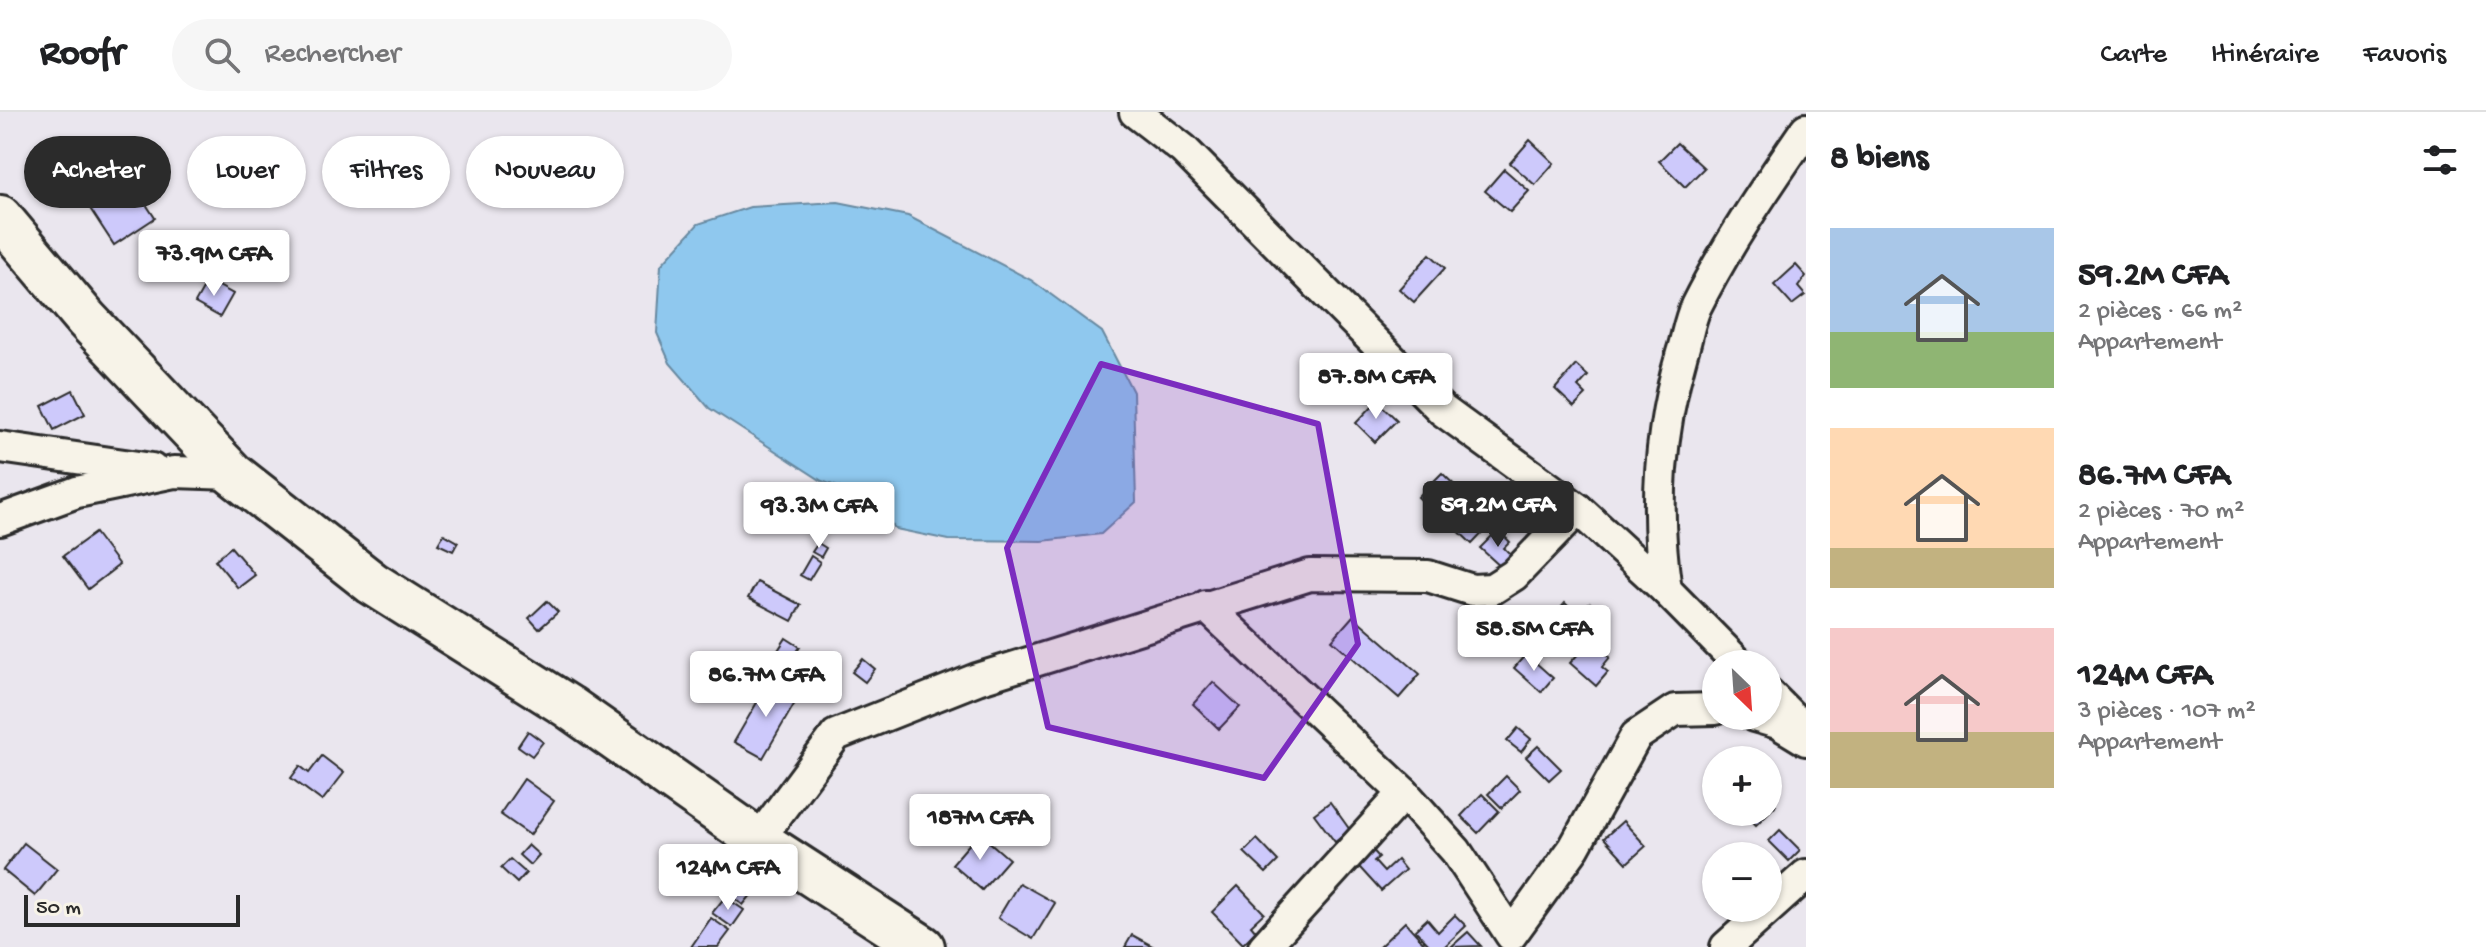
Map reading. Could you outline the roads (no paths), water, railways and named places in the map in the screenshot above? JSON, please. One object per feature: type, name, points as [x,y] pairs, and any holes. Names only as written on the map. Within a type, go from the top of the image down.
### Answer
[{"type":"street","points":[[1135,112],[1183,149],[1442,410],[1578,509],[1725,650]]},
{"type":"street","points":[[1666,590],[1659,543],[1660,446],[1667,405],[1695,308],[1760,193],[1806,129]]},
{"type":"street","points":[[0,217],[86,319],[233,474],[372,583],[569,707],[758,840],[923,947]]},
{"type":"street","points":[[0,447],[174,472],[233,474]]},
{"type":"street","points":[[0,520],[77,492],[174,472]]},
{"type":"street","points":[[758,840],[836,735],[977,679],[1310,575],[1428,576],[1472,590],[1492,589],[1514,575],[1578,509]]},
{"type":"street","points":[[1206,606],[1404,793],[1456,851],[1511,943],[1574,848],[1636,736],[1675,710],[1702,709]]},
{"type":"street","points":[[1782,707],[1806,732]]},
{"type":"street","points":[[1782,725],[1806,740]]},
{"type":"street","points":[[1264,947],[1404,793]]},
{"type":"street","points":[[1726,947],[1806,875]]},
{"type":"water","points":[[838,202],[908,216],[1031,280],[1102,332],[1133,392],[1136,502],[1101,534],[1042,541],[949,540],[896,529],[865,497],[822,481],[709,408],[670,363],[657,333],[661,265],[698,224],[750,207]]}]
